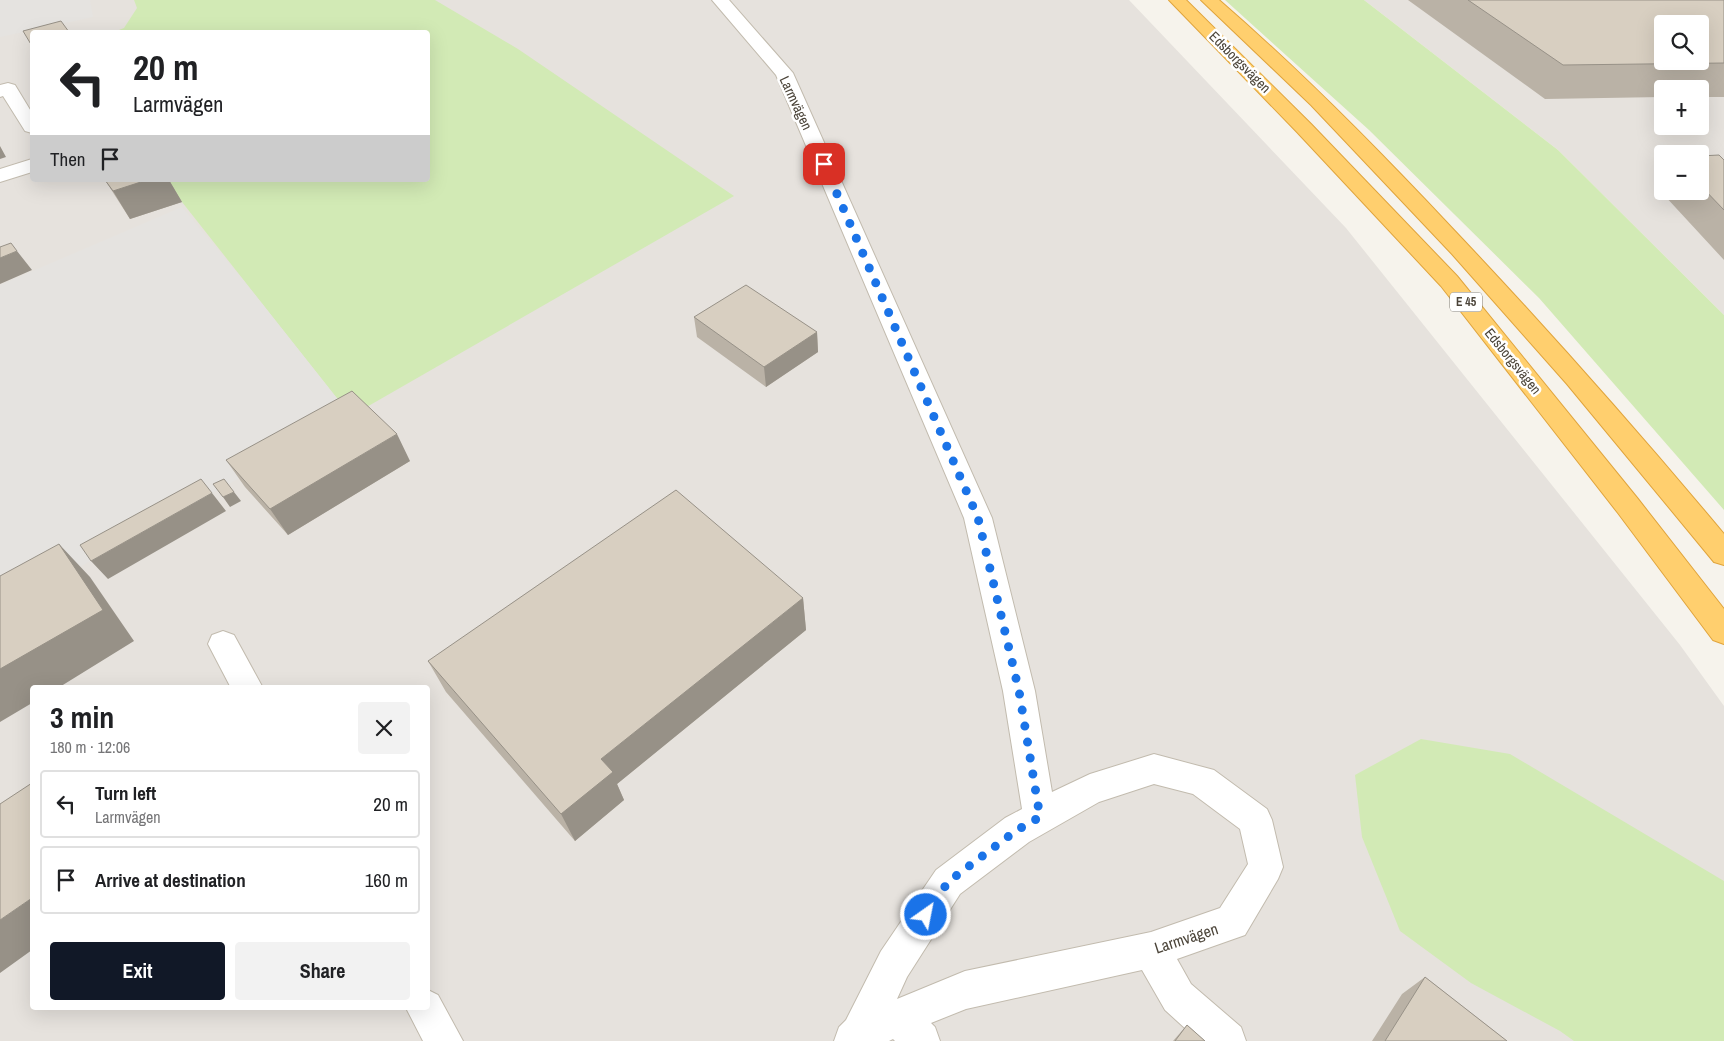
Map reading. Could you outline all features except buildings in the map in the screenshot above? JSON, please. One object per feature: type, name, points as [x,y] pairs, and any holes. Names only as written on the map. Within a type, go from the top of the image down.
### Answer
[{"type":"highway","name":"Edsborgsvägen","points":[[1177,0],[1298,121],[1449,281],[1628,506],[1724,631]]},
{"type":"highway","name":"Edsborgsvägen","points":[[1209,0],[1236,23],[1359,141],[1486,276],[1674,492],[1724,554]]},
{"type":"street","name":"Larmvägen","points":[[720,0],[784,73],[978,518],[1019,691],[1040,817]]},
{"type":"street","points":[[0,92],[8,89],[30,123]]},
{"type":"street","points":[[0,176],[30,166]]},
{"type":"street","points":[[223,644],[246,685]]},
{"type":"street","name":"Larmvägen","points":[[1154,769],[1202,781],[1255,820],[1266,866],[1232,922],[1152,950],[965,990],[909,1029],[857,1037],[894,964],[948,882],[1017,830],[1090,789],[1154,769]]},
{"type":"street","points":[[1152,950],[1178,997],[1227,1041]]},
{"type":"street","points":[[426,1010],[444,1041]]},
{"type":"shaded area","points":[[0,0],[1129,0],[1346,228],[1680,645],[1724,706],[1724,1041],[0,1041]]},
{"type":"shaded area","points":[[0,0],[90,0],[93,17],[0,37]]},
{"type":"shaded area","points":[[1364,0],[1724,0],[1724,315],[1558,150]]},
{"type":"shaded area","points":[[182,207],[244,281],[351,416],[0,611],[0,285]]},
{"type":"green space","points":[[134,0],[435,0],[518,49],[734,196],[351,416],[182,202],[168,182],[430,182],[430,30],[119,30],[124,28],[137,8]]},
{"type":"green space","points":[[1225,0],[1364,0],[1558,150],[1724,315],[1724,510],[1539,298],[1369,130]]},
{"type":"green space","points":[[1421,739],[1510,754],[1724,881],[1724,1041],[1574,1041],[1560,1031],[1471,983],[1400,931],[1362,837],[1355,775]]},
{"type":"route","points":[[824,164],[978,518],[1019,691],[1040,817],[1017,830],[948,882],[926,915]]}]
